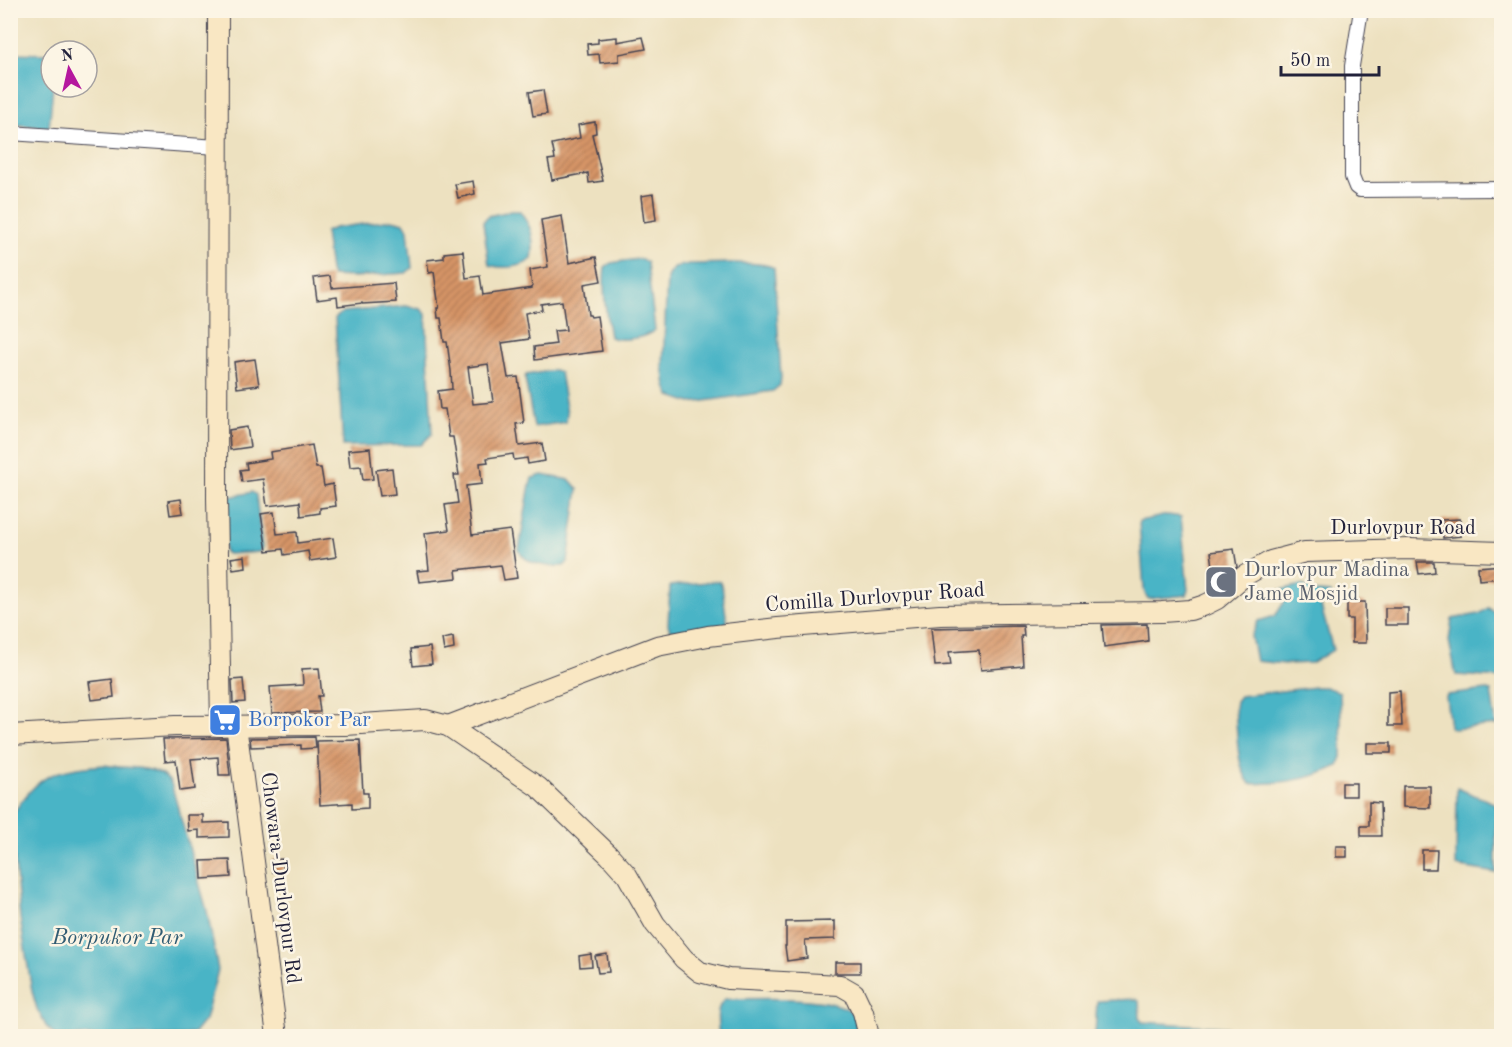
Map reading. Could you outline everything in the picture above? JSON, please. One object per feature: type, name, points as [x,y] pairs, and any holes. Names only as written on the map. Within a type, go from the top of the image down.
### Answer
[{"type":"street","name":"Chowara-Durlovpur Rd","points":[[218,10],[218,498],[228,726],[277,1036]]},
{"type":"street","points":[[1361,10],[1352,66],[1352,177],[1356,187],[1360,190],[1502,189]]},
{"type":"street","points":[[10,133],[218,147]]},
{"type":"street","name":"Durlovpur Road","points":[[1305,552],[1409,549],[1502,552]]},
{"type":"street","name":"Comilla Durlovpur Road","points":[[448,726],[657,646],[708,636],[757,630],[940,615],[1190,610],[1217,599],[1244,576],[1271,561],[1305,552]]},
{"type":"street","points":[[10,735],[175,726],[345,725],[425,720],[448,726],[538,786],[602,847],[627,875],[655,924],[684,959],[700,972],[728,979],[840,985],[854,993],[863,1012],[869,1036]]},
{"type":"water","points":[[10,53],[39,54],[39,99],[52,99],[49,128],[11,124]]},
{"type":"water","points":[[520,211],[530,228],[533,240],[532,259],[512,267],[489,265],[483,222],[488,216]]},
{"type":"water","points":[[392,220],[404,223],[408,230],[412,268],[406,273],[354,277],[332,276],[325,232],[334,228]]},
{"type":"water","points":[[638,259],[647,263],[655,330],[633,338],[610,337],[604,293],[605,267],[611,263]]},
{"type":"water","points":[[747,263],[774,268],[781,378],[780,385],[773,391],[691,403],[670,396],[663,366],[667,278],[675,268],[689,264]]},
{"type":"water","points":[[406,306],[421,309],[426,314],[432,434],[421,445],[343,446],[335,318],[343,312]]},
{"type":"water","points":[[554,370],[560,372],[567,413],[566,422],[534,427],[526,375]]},
{"type":"water","points":[[542,475],[570,480],[578,489],[568,562],[564,566],[545,566],[532,562],[519,550],[530,484],[532,478]]},
{"type":"water","points":[[252,492],[256,495],[262,548],[260,552],[228,554],[225,552],[225,498]]},
{"type":"water","points":[[1168,515],[1181,517],[1188,591],[1187,595],[1149,599],[1144,590],[1139,521]]},
{"type":"water","points":[[716,581],[722,586],[727,623],[724,626],[670,630],[668,625],[670,586]]},
{"type":"water","points":[[1302,585],[1316,592],[1331,593],[1332,599],[1320,603],[1333,650],[1312,663],[1286,664],[1256,661],[1251,636],[1258,621],[1275,616],[1285,601],[1280,590]]},
{"type":"water","points":[[1488,608],[1501,616],[1501,626],[1498,626],[1501,641],[1501,678],[1456,675],[1449,641],[1452,619],[1479,614]]},
{"type":"water","points":[[1325,687],[1340,692],[1342,757],[1338,766],[1317,775],[1296,780],[1250,784],[1239,758],[1236,701],[1240,696]]},
{"type":"water","points":[[1491,691],[1496,725],[1453,729],[1450,727],[1447,695]]},
{"type":"water","name":"Borpukor Par","points":[[105,765],[141,768],[157,772],[171,783],[207,911],[218,970],[205,1020],[195,1032],[183,1036],[56,1036],[46,1026],[37,1009],[20,918],[11,817],[31,791],[49,776],[72,769]]},
{"type":"water","points":[[1457,788],[1496,804],[1496,873],[1456,866]]},
{"type":"water","points":[[773,998],[831,1003],[853,1014],[857,1036],[719,1036],[718,1011],[725,999]]},
{"type":"water","points":[[1135,999],[1139,1001],[1142,1022],[1226,1027],[1235,1036],[1095,1036],[1097,1001]]},
{"type":"building","points":[[617,37],[617,42],[643,37],[646,49],[619,54],[619,61],[600,63],[599,54],[588,55],[587,44],[598,43],[598,39]]},
{"type":"building","points":[[543,90],[547,114],[533,116],[529,92]]},
{"type":"building","points":[[595,122],[596,133],[592,134],[603,181],[589,183],[588,173],[552,180],[548,160],[555,159],[552,144],[580,138],[578,125]]},
{"type":"building","points":[[473,181],[475,194],[458,198],[455,184]]},
{"type":"building","points":[[653,194],[656,220],[644,222],[641,196]]},
{"type":"building","points":[[562,216],[569,263],[596,257],[601,281],[584,284],[588,315],[597,316],[602,351],[535,360],[534,347],[556,344],[554,331],[566,330],[562,301],[541,304],[542,310],[525,313],[529,339],[502,343],[508,378],[518,377],[524,423],[516,424],[519,446],[542,443],[545,461],[528,464],[527,458],[514,460],[513,454],[487,458],[488,462],[480,463],[482,484],[466,486],[472,535],[510,530],[517,578],[504,580],[501,565],[456,570],[457,578],[419,582],[417,571],[429,570],[425,533],[449,530],[445,505],[458,503],[454,475],[459,475],[453,437],[449,437],[445,409],[440,409],[438,391],[452,389],[451,371],[447,342],[444,342],[441,318],[438,318],[437,308],[439,308],[434,272],[429,273],[427,260],[444,258],[444,253],[463,251],[466,278],[480,276],[483,295],[532,288],[530,270],[548,267],[541,220]],"holes":[[[488,364],[493,402],[473,404],[468,367]]]},
{"type":"building","points":[[330,276],[332,288],[394,283],[396,302],[338,306],[337,297],[317,300],[314,278]]},
{"type":"building","points":[[255,359],[259,385],[237,388],[234,362]]},
{"type":"building","points":[[247,427],[250,447],[230,450],[229,430]]},
{"type":"building","points":[[312,445],[316,468],[321,468],[324,486],[333,484],[336,506],[320,508],[320,513],[301,516],[300,502],[267,506],[263,479],[242,482],[240,470],[247,469],[246,463],[271,459],[270,452]]},
{"type":"building","points":[[370,448],[373,479],[363,480],[361,466],[350,467],[348,450]]},
{"type":"building","points":[[392,468],[395,494],[380,496],[376,470]]},
{"type":"building","points":[[181,499],[183,513],[170,515],[168,501]]},
{"type":"building","points":[[274,512],[277,534],[297,532],[298,543],[333,538],[336,557],[310,561],[308,551],[284,555],[283,549],[267,551],[261,514]]},
{"type":"building","points":[[1460,519],[1461,536],[1443,538],[1442,520]]},
{"type":"building","points":[[1234,549],[1237,567],[1221,580],[1215,581],[1211,552]]},
{"type":"building","points":[[245,556],[246,567],[233,569],[231,558]]},
{"type":"building","points":[[1417,562],[1434,562],[1435,572],[1419,574]]},
{"type":"building","points":[[1502,565],[1502,578],[1479,580],[1478,567]]},
{"type":"building","points":[[1347,602],[1365,602],[1366,643],[1352,643],[1352,619],[1347,619]]},
{"type":"building","points":[[1385,608],[1408,608],[1408,625],[1385,625]]},
{"type":"building","points":[[1147,624],[1148,641],[1104,647],[1102,625]]},
{"type":"building","points":[[1023,626],[1024,636],[1021,636],[1023,666],[981,670],[979,650],[949,652],[951,665],[935,666],[931,628]]},
{"type":"building","points":[[453,637],[454,649],[444,651],[442,639]]},
{"type":"building","points":[[430,647],[432,664],[413,666],[411,649]]},
{"type":"building","points":[[319,668],[322,696],[318,696],[320,712],[272,713],[270,687],[303,685],[302,669]]},
{"type":"building","points":[[112,679],[114,697],[92,700],[89,682]]},
{"type":"building","points":[[243,679],[245,702],[233,703],[232,680]]},
{"type":"building","points":[[1400,691],[1402,726],[1388,726],[1388,692]]},
{"type":"building","points":[[315,737],[316,748],[301,749],[301,745],[251,747],[250,738]]},
{"type":"building","points":[[226,738],[230,775],[219,775],[218,757],[191,759],[195,789],[180,791],[176,760],[165,761],[163,739]]},
{"type":"building","points":[[360,740],[363,793],[368,793],[368,808],[352,809],[352,803],[320,805],[317,741]]},
{"type":"building","points":[[1367,743],[1391,743],[1391,753],[1367,753]]},
{"type":"building","points":[[1342,783],[1356,783],[1356,796],[1342,796]]},
{"type":"building","points":[[1403,786],[1430,786],[1430,808],[1403,807]]},
{"type":"building","points":[[1369,802],[1380,803],[1381,836],[1361,836],[1361,826],[1369,826]]},
{"type":"building","points":[[187,815],[203,815],[203,823],[229,822],[229,837],[199,838],[199,830],[188,831]]},
{"type":"building","points":[[1336,846],[1347,846],[1347,857],[1336,857]]},
{"type":"building","points":[[1422,850],[1437,850],[1436,869],[1422,869]]},
{"type":"building","points":[[282,859],[284,870],[273,872],[272,860]]},
{"type":"building","points":[[230,860],[231,877],[202,879],[201,861]]},
{"type":"building","points":[[835,921],[835,939],[805,940],[807,958],[787,961],[786,922]]},
{"type":"building","points":[[591,954],[592,966],[580,967],[579,956]]},
{"type":"building","points":[[607,954],[609,972],[598,973],[595,956]]},
{"type":"building","points":[[835,962],[860,962],[860,973],[835,973]]},
{"type":"place","name":"Durlovpur Madina Jame Mosjid","points":[[1221,582]]},
{"type":"place","name":"Borpokor Par","points":[[225,720]]}]
